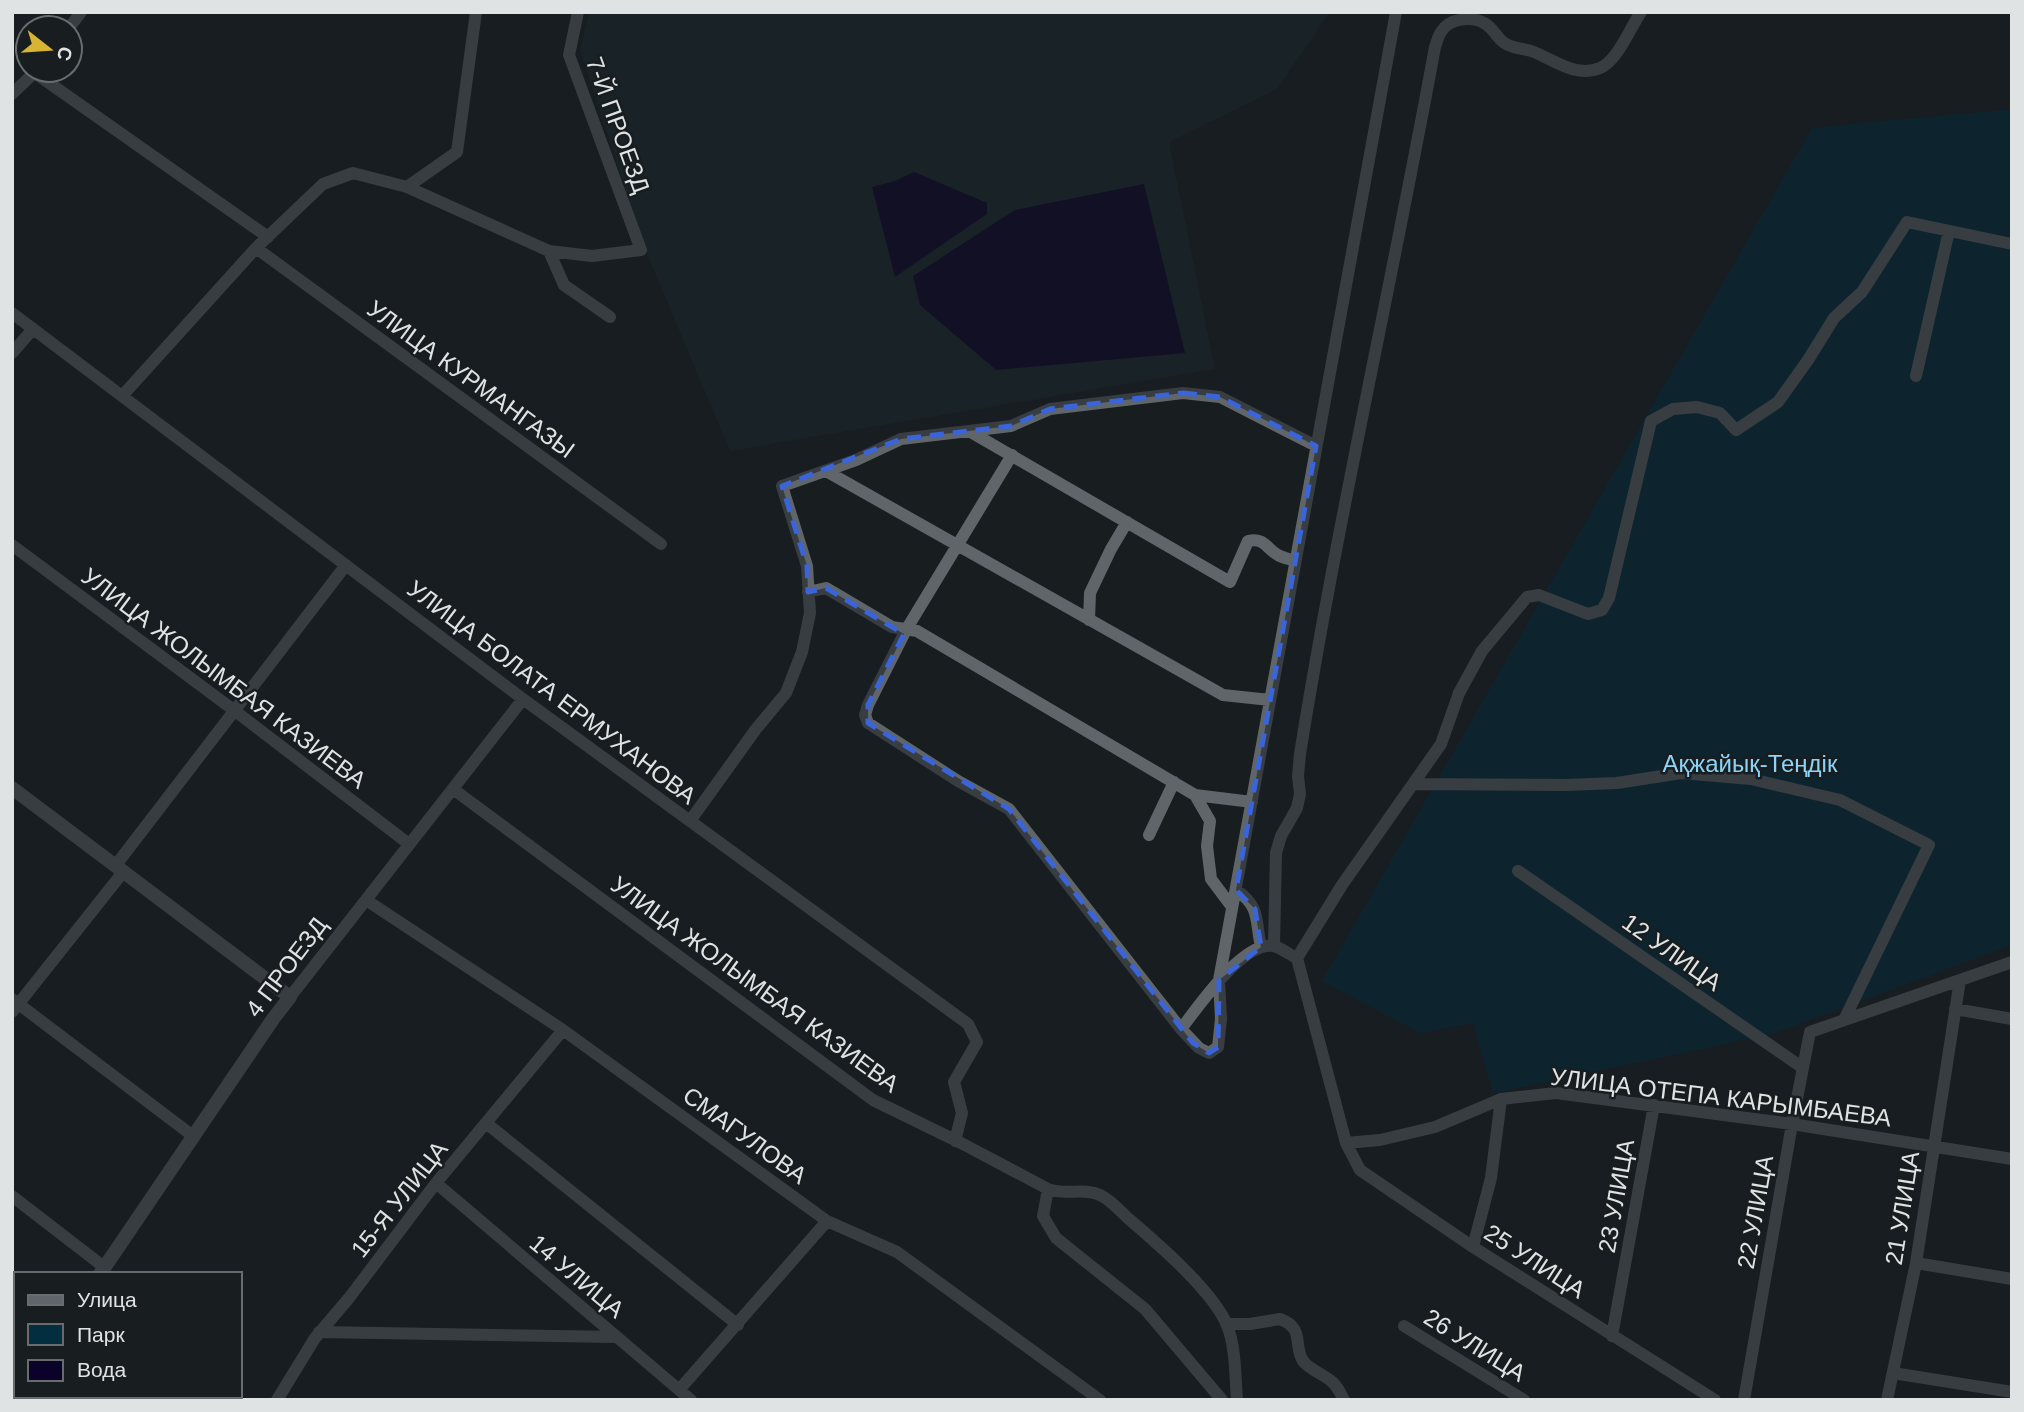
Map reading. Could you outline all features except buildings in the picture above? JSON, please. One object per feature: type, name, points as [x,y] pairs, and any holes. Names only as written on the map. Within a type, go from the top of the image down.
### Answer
[{"type":"street","points":[[407,187],[457,152],[476,12]]},
{"type":"street","name":"7-Й ПРОЕЗД","points":[[550,251],[592,256],[641,250],[569,55],[578,12]]},
{"type":"street","points":[[1012,455],[906,630],[865,715],[868,723],[1009,809],[1181,1029],[1199,1048],[1209,1053],[1218,1047],[1221,1035],[1219,980],[1396,12]]},
{"type":"street","points":[[1267,946],[1276,853],[1297,808],[1300,794],[1300,754],[1328,586],[1386,306],[1435,47],[1442,30],[1457,20],[1471,18],[1484,23],[1504,43],[1538,54],[1563,67],[1583,70],[1600,68],[1614,56],[1640,12]]},
{"type":"street","points":[[54,84],[268,237]]},
{"type":"street","points":[[122,396],[256,248],[323,184],[353,173],[407,187],[550,251],[565,285],[610,317]]},
{"type":"street","points":[[1267,946],[1297,958],[1342,885],[1441,744],[1459,693],[1482,651],[1527,597],[1539,595],[1588,614],[1602,610],[1609,598],[1651,421],[1673,409],[1697,407],[1720,413],[1736,430],[1778,402],[1834,318],[1861,292],[1907,222],[2012,244]]},
{"type":"street","points":[[1916,376],[1949,231]]},
{"type":"street","name":"УЛИЦА КУРМАНГАЗЫ","points":[[256,248],[661,544]]},
{"type":"street","name":"УЛИЦА БОЛАТА ЕРМУХАНОВА","points":[[12,313],[523,699],[968,1024],[977,1042],[954,1082],[962,1112],[956,1141]]},
{"type":"street","points":[[12,353],[33,329]]},
{"type":"street","points":[[690,821],[756,729],[786,694],[802,652],[810,613],[807,566],[782,486],[856,460],[901,439],[1011,426],[1049,409],[1183,393],[1220,397],[1317,446]]},
{"type":"street","points":[[969,431],[1230,582],[1248,541],[1255,539],[1266,544],[1276,554],[1295,561]]},
{"type":"street","points":[[826,471],[1223,695],[1270,700]]},
{"type":"street","points":[[1089,620],[1090,593],[1127,522]]},
{"type":"street","name":"УЛИЦА ЖОЛЫМБАЯ КАЗИЕВА","points":[[12,545],[409,844]]},
{"type":"street","points":[[193,1136],[15,1005],[346,565]]},
{"type":"street","points":[[808,592],[826,588],[892,627],[917,631],[1195,795],[1252,802]]},
{"type":"street","name":"4 ПРОЕЗД","points":[[102,1270],[273,1018],[523,699]]},
{"type":"street","points":[[1413,784],[1617,783],[1681,773],[1751,779],[1840,800],[1928,845],[1844,1020]]},
{"type":"street","points":[[1149,835],[1174,782]]},
{"type":"street","points":[[12,788],[290,997]]},
{"type":"street","name":"УЛИЦА ЖОЛЫМБАЯ КАЗИЕВА","points":[[453,789],[873,1100],[1048,1189],[1071,1193],[1088,1191],[1102,1196],[1164,1250],[1216,1305],[1230,1337],[1237,1400]]},
{"type":"street","points":[[1195,795],[1210,821],[1207,846],[1211,879],[1232,907]]},
{"type":"street","name":"12 УЛИЦА","points":[[1518,871],[1803,1068]]},
{"type":"street","points":[[1236,890],[1245,896],[1255,909],[1267,946]]},
{"type":"street","name":"СМАГУЛОВА","points":[[366,900],[563,1030],[828,1220],[897,1252],[1100,1400]]},
{"type":"street","points":[[1181,1029],[1219,980],[1236,963],[1267,946]]},
{"type":"street","name":"25 УЛИЦА","points":[[1297,958],[1346,1143],[1360,1170],[1473,1247],[1715,1400]]},
{"type":"street","points":[[1844,1020],[2012,962]]},
{"type":"street","name":"21 УЛИЦА","points":[[1887,1400],[1916,1263],[1960,980]]},
{"type":"street","points":[[1955,1010],[2012,1019]]},
{"type":"street","name":"22 УЛИЦА","points":[[1744,1400],[1810,1032],[1844,1020]]},
{"type":"street","name":"15-Я УЛИЦА","points":[[277,1400],[319,1332],[563,1030]]},
{"type":"street","name":"УЛИЦА ОТЕПА КАРЫМБАЕВА","points":[[1346,1143],[1380,1140],[1435,1127],[1501,1099],[1556,1093],[1792,1124],[2012,1160]]},
{"type":"street","points":[[1473,1247],[1491,1178],[1501,1099]]},
{"type":"street","name":"23 УЛИЦА","points":[[1612,1336],[1654,1105]]},
{"type":"street","points":[[486,1123],[738,1325]]},
{"type":"street","name":"14 УЛИЦА","points":[[436,1184],[691,1400]]},
{"type":"street","points":[[1048,1189],[1043,1216],[1056,1238],[1145,1310],[1222,1400]]},
{"type":"street","points":[[12,1196],[102,1270]]},
{"type":"street","points":[[679,1390],[828,1220]]},
{"type":"street","points":[[1916,1263],[2012,1279]]},
{"type":"street","points":[[1226,1324],[1284,1321],[1297,1333],[1301,1355],[1306,1364],[1338,1387],[1344,1400]]},
{"type":"street","name":"26 УЛИЦА","points":[[1404,1326],[1524,1400]]},
{"type":"street","points":[[319,1332],[617,1337]]},
{"type":"street","points":[[1893,1373],[2012,1392]]},
{"type":"highlighted area","points":[[1183,393],[1220,397],[1316,446],[1236,890],[1255,909],[1261,947],[1219,980],[1218,1047],[1209,1053],[1193,1043],[1009,809],[868,723],[868,705],[904,634],[826,588],[808,592],[807,566],[782,486],[901,439],[1011,426],[1050,409]]},
{"type":"shaded area","points":[[589,12],[1330,12],[1277,89],[1169,142],[1215,369],[730,451],[645,249],[580,51]]},
{"type":"green space","name":"Ақжайық-Теңдік","points":[[2012,109],[2012,945],[1772,1034],[1493,1093],[1473,1023],[1420,1033],[1322,981],[1812,128]]},
{"type":"water","points":[[914,172],[987,203],[987,214],[895,277],[872,187]]},
{"type":"water","points":[[1144,184],[1185,353],[996,370],[920,305],[913,276],[1015,210]]}]
